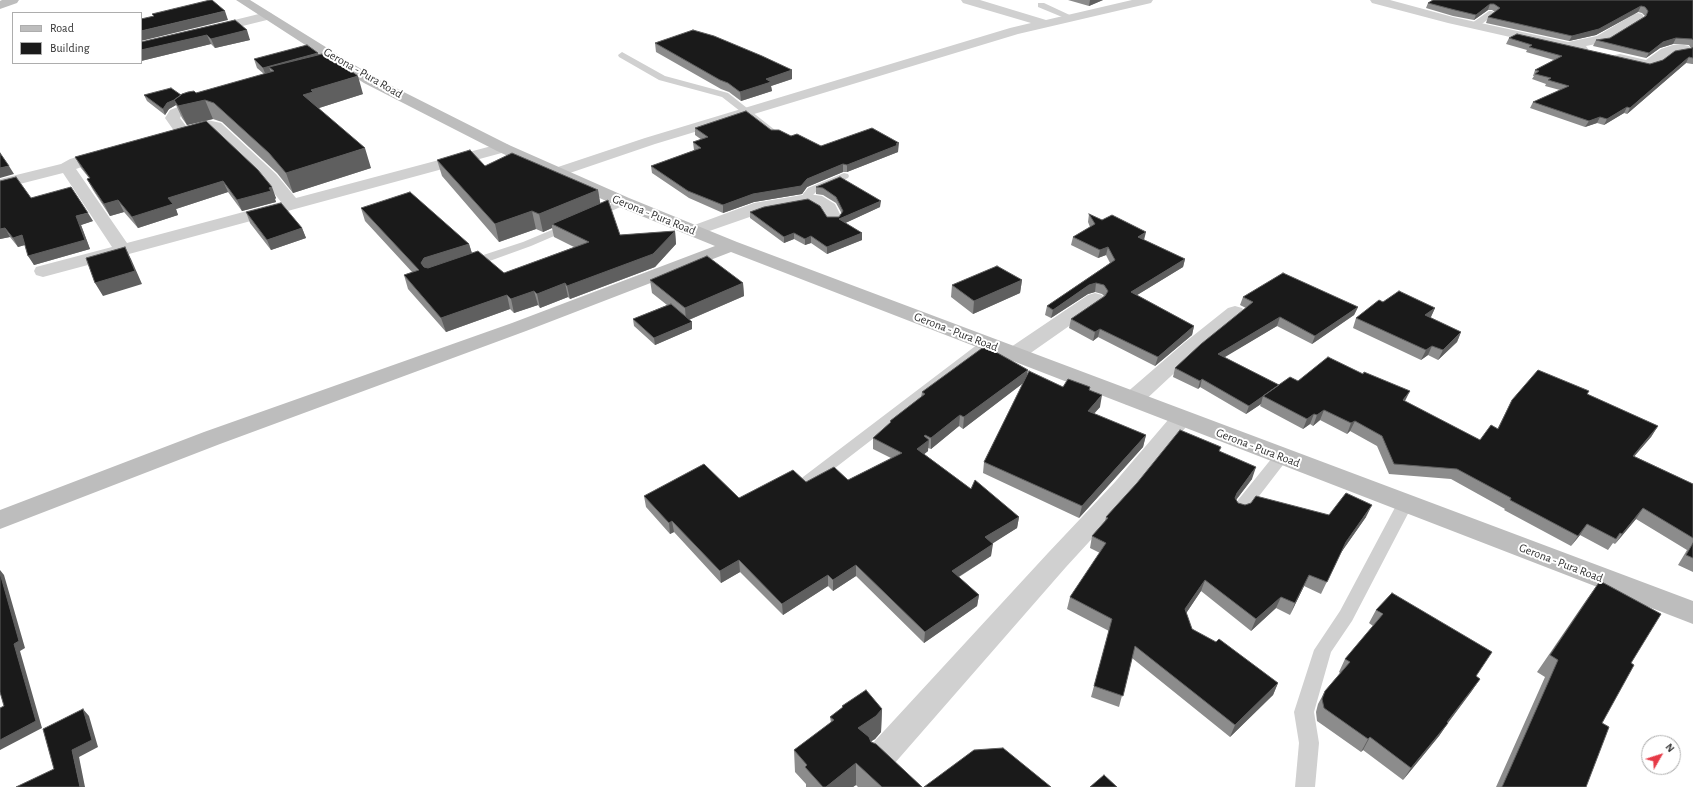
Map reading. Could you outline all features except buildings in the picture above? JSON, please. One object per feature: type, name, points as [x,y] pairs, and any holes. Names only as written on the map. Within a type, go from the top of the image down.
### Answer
[{"type":"main road","points":[[0,5],[13,0]]},
{"type":"main road","name":"Gerona - Pura Road","points":[[242,0],[370,80],[503,148],[555,173],[623,202],[731,246],[1693,613]]},
{"type":"main road","points":[[0,520],[205,441],[512,330],[731,246]]},
{"type":"street","points":[[967,0],[1043,23]]},
{"type":"street","points":[[555,173],[650,141],[747,111],[1043,23],[1147,0]]},
{"type":"street","points":[[1376,0],[1475,25],[1647,64],[1655,61],[1666,52],[1673,49],[1684,48]]},
{"type":"street","points":[[195,33],[267,16]]},
{"type":"street","points":[[1569,46],[1601,39],[1638,17]]},
{"type":"street","points":[[320,68],[342,62]]},
{"type":"street","points":[[220,95],[184,108],[175,113],[172,118],[174,134],[206,125],[216,126],[270,177],[292,205]]},
{"type":"street","points":[[0,184],[67,167],[76,162],[123,148]]},
{"type":"street","points":[[43,271],[503,148]]},
{"type":"street","points":[[67,167],[123,250]]},
{"type":"street","points":[[695,231],[760,207],[808,199],[816,200],[829,208],[833,218]]},
{"type":"street","points":[[1015,354],[1095,299]]},
{"type":"street","points":[[1133,399],[1191,347],[1235,312]]},
{"type":"street","points":[[883,754],[1057,560],[1124,488],[1182,418]]},
{"type":"lane","points":[[1041,5],[1070,17]]},
{"type":"lane","points":[[1475,25],[1492,14]]},
{"type":"lane","points":[[622,55],[662,78],[725,95],[775,134]]},
{"type":"lane","points":[[808,199],[808,194],[812,190],[844,176]]},
{"type":"lane","points":[[462,266],[527,244],[623,202]]},
{"type":"lane","points":[[808,481],[987,344]]},
{"type":"lane","points":[[1240,509],[1281,457]]},
{"type":"lane","points":[[1305,787],[1309,743],[1304,712],[1322,650],[1346,616],[1405,504]]}]
